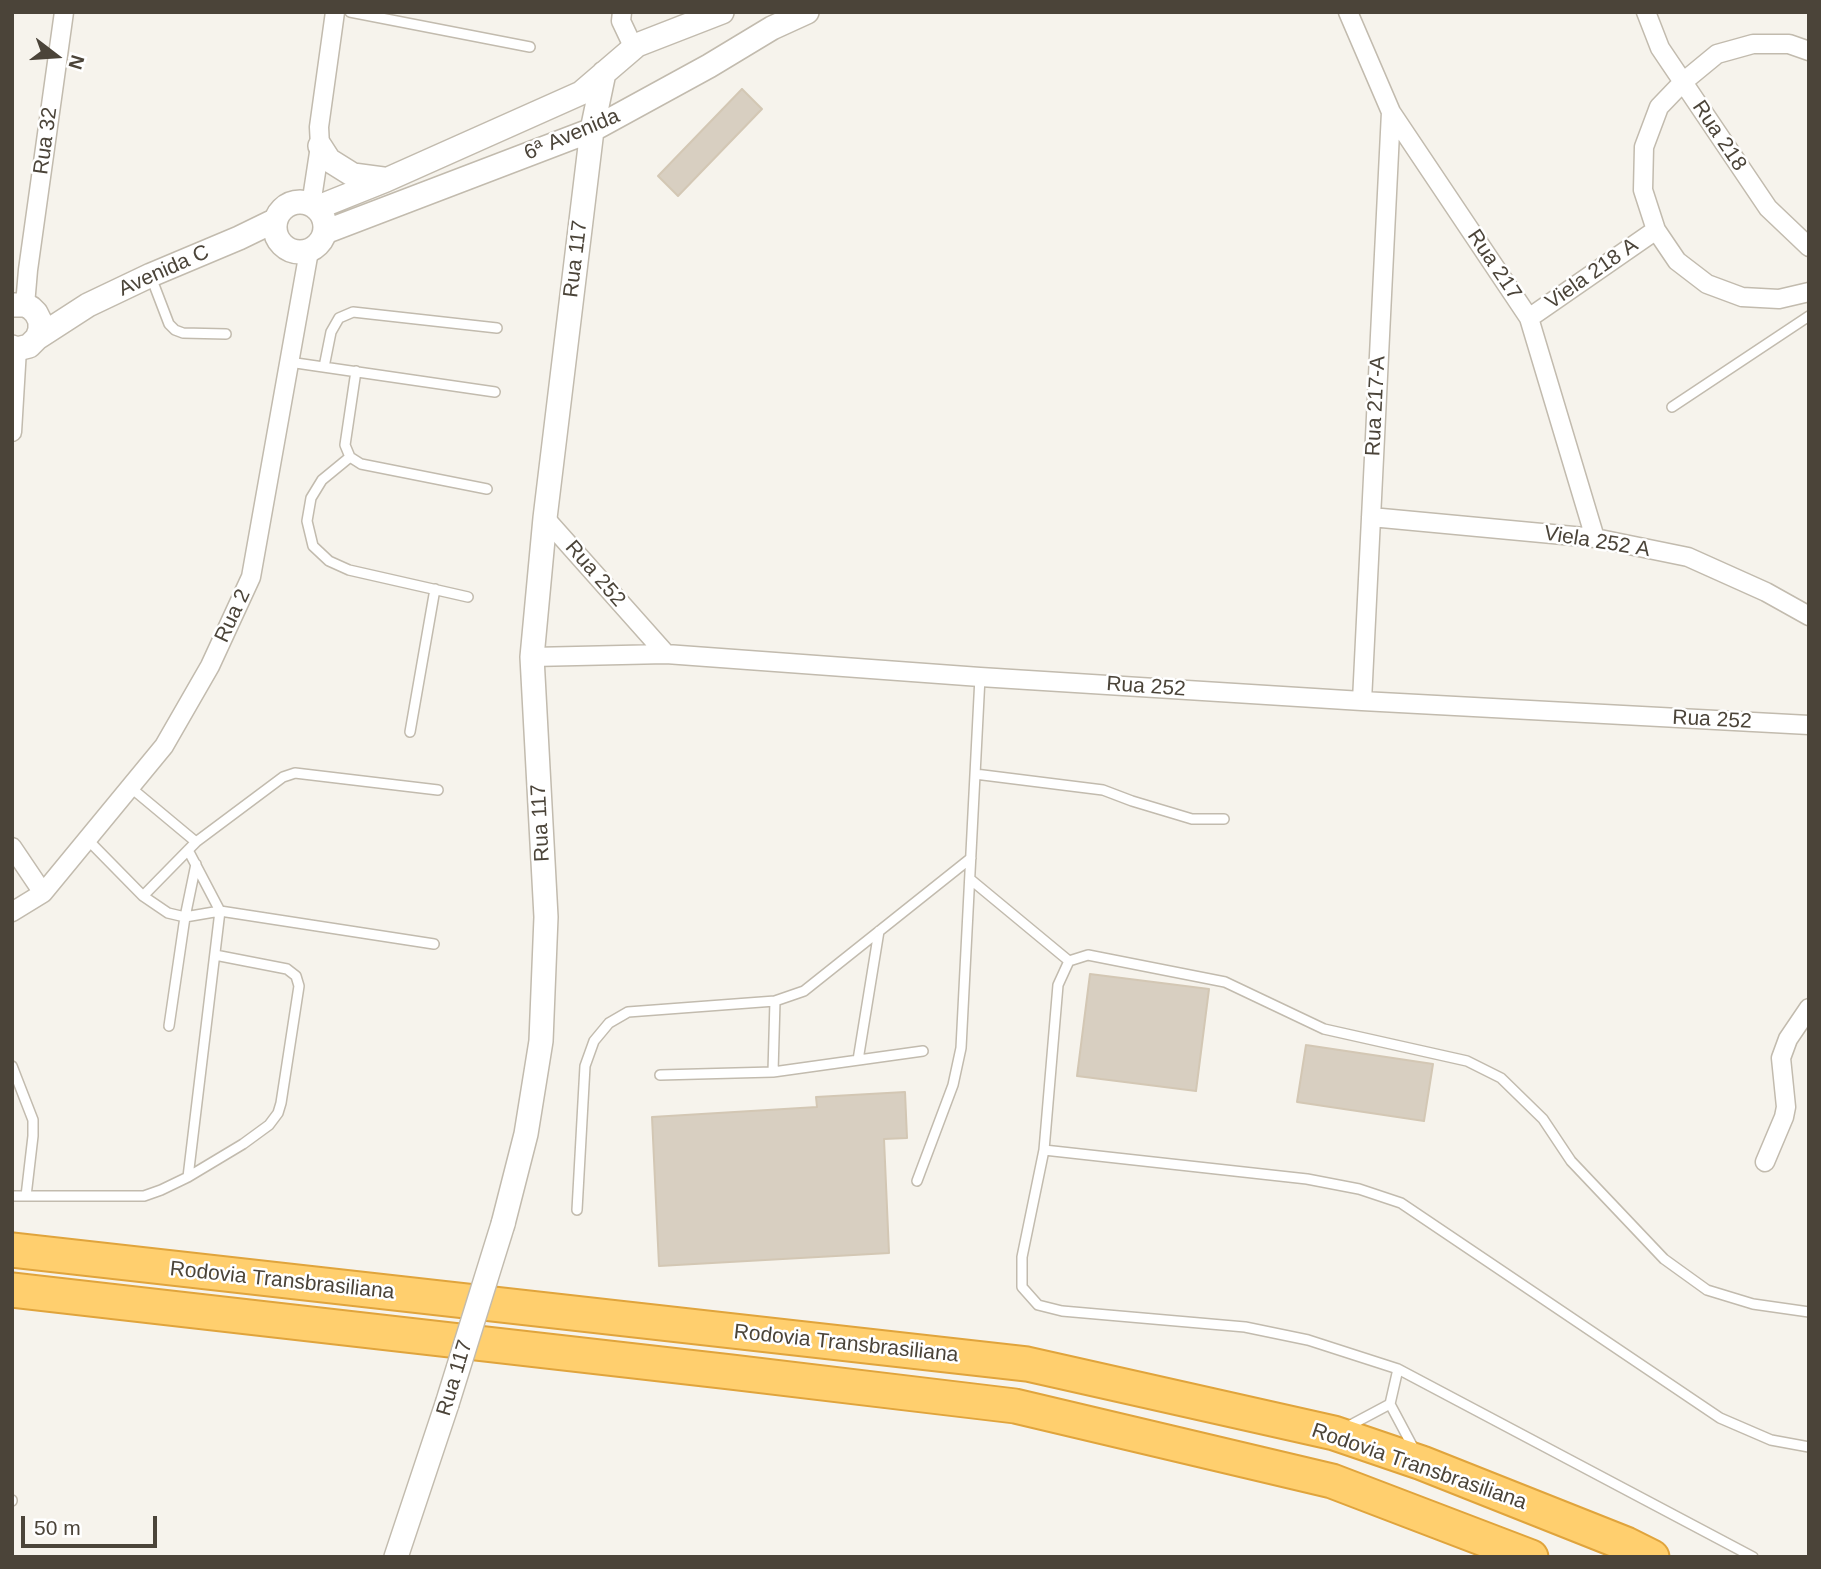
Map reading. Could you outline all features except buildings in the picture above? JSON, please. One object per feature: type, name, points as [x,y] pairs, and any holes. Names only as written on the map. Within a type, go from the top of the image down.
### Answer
[{"type":"highway","name":"Rodovia Transbrasiliana","points":[[12,1251],[1027,1364],[1334,1433],[1422,1463],[1626,1544],[1652,1557]]},
{"type":"highway","name":"Rodovia Transbrasiliana","points":[[12,1290],[732,1371],[1015,1406],[1332,1481],[1531,1557]]},
{"type":"street","name":"Rua 32","points":[[21,306],[64,12]]},
{"type":"street","points":[[314,207],[320,146],[319,127],[335,12]]},
{"type":"street","points":[[622,12],[621,21],[630,40],[638,45]]},
{"type":"street","name":"6ª Avenida","points":[[314,207],[386,180],[581,93],[638,45],[722,12]]},
{"type":"street","name":"6ª Avenida","points":[[325,232],[592,130],[772,28],[807,12]]},
{"type":"street","name":"Rua 217","points":[[1348,12],[1391,112],[1529,318],[1595,538]]},
{"type":"street","name":"Rua 218","points":[[1646,12],[1660,48],[1768,208],[1809,247]]},
{"type":"street","name":"Viela 218 A","points":[[1809,51],[1789,44],[1753,44],[1717,54],[1683,82],[1659,107],[1644,147],[1643,190],[1656,230],[1677,261],[1707,284],[1742,297],[1779,299],[1809,292]]},
{"type":"street","name":"Rua 117","points":[[396,1557],[503,1224],[526,1134],[541,1041],[545,917],[533,657],[545,518],[592,130],[604,73]]},
{"type":"street","points":[[581,93],[592,130]]},
{"type":"street","name":"Rua 217-A","points":[[1362,701],[1391,112]]},
{"type":"street","points":[[320,146],[329,160],[353,175],[386,180]]},
{"type":"street","points":[[298,202],[314,207],[324,219],[325,232],[322,240],[310,251],[294,252],[280,243],[275,232],[276,220],[286,207],[298,202]]},
{"type":"street","name":"Avenida C","points":[[15,348],[29,346],[89,305],[276,220]]},
{"type":"street","name":"Viela 218 A","points":[[1529,318],[1656,230]]},
{"type":"street","name":"Avenida C","points":[[239,238],[280,243]]},
{"type":"street","name":"Rua 2","points":[[12,912],[43,893],[164,746],[210,666],[251,577],[310,251]]},
{"type":"street","name":"Avenida C","points":[[21,306],[89,305]]},
{"type":"street","points":[[21,306],[40,321],[37,338]]},
{"type":"street","points":[[12,432],[15,348]]},
{"type":"street","name":"Viela 252 A","points":[[1371,517],[1595,538],[1688,557],[1766,592],[1809,616]]},
{"type":"street","name":"Rua 252","points":[[545,518],[666,654],[1362,701],[1809,725]]},
{"type":"street","points":[[533,657],[666,654]]},
{"type":"street","points":[[12,847],[43,893]]},
{"type":"street","points":[[1765,1162],[1786,1107],[1781,1058],[1788,1039],[1809,1008]]},
{"type":"lane","points":[[349,12],[530,47]]},
{"type":"lane","points":[[151,275],[169,324],[175,331],[226,334]]},
{"type":"lane","points":[[324,367],[331,332],[339,318],[353,312],[497,328]]},
{"type":"lane","points":[[1672,407],[1809,316]]},
{"type":"lane","points":[[289,362],[495,392]]},
{"type":"lane","points":[[356,371],[345,445],[351,457],[361,464],[487,489]]},
{"type":"lane","points":[[351,457],[322,480],[311,498],[307,521],[313,546],[329,561],[349,570],[468,597]]},
{"type":"lane","points":[[410,732],[435,589]]},
{"type":"lane","points":[[917,1181],[953,1084],[961,1048],[980,677]]},
{"type":"lane","points":[[143,896],[196,842],[283,777],[295,773],[438,790]]},
{"type":"lane","points":[[975,774],[1103,790],[1192,819],[1224,819]]},
{"type":"lane","points":[[130,787],[196,842]]},
{"type":"lane","points":[[87,839],[143,896],[168,913],[185,917],[220,911],[433,944]]},
{"type":"lane","points":[[188,850],[220,911],[188,1177]]},
{"type":"lane","points":[[577,1210],[585,1066],[594,1041],[609,1023],[628,1012],[775,1000],[804,991],[971,858]]},
{"type":"lane","points":[[169,1026],[185,917],[196,864]]},
{"type":"lane","points":[[970,880],[1069,961]]},
{"type":"lane","points":[[858,1060],[879,931]]},
{"type":"lane","points":[[12,1196],[144,1196],[188,1177],[269,1125],[278,1113],[299,986],[296,976],[287,970],[215,955]]},
{"type":"lane","points":[[1753,1557],[1398,1369],[1308,1340],[1245,1327],[1062,1311],[1038,1305],[1022,1287],[1022,1257],[1044,1150],[1058,985],[1069,961],[1088,955],[1225,982],[1324,1030],[1467,1061],[1502,1078],[1543,1119],[1571,1161],[1664,1259],[1707,1290],[1753,1304],[1809,1312]]},
{"type":"lane","points":[[773,1072],[775,1000]]},
{"type":"lane","points":[[660,1075],[773,1072],[923,1051]]},
{"type":"lane","points":[[12,1066],[33,1120],[26,1196]]},
{"type":"lane","points":[[1044,1150],[1307,1179],[1359,1189],[1401,1203],[1720,1418],[1771,1440],[1809,1447]]},
{"type":"lane","points":[[1398,1369],[1390,1404],[1422,1463]]},
{"type":"lane","points":[[1334,1433],[1390,1404]]}]
